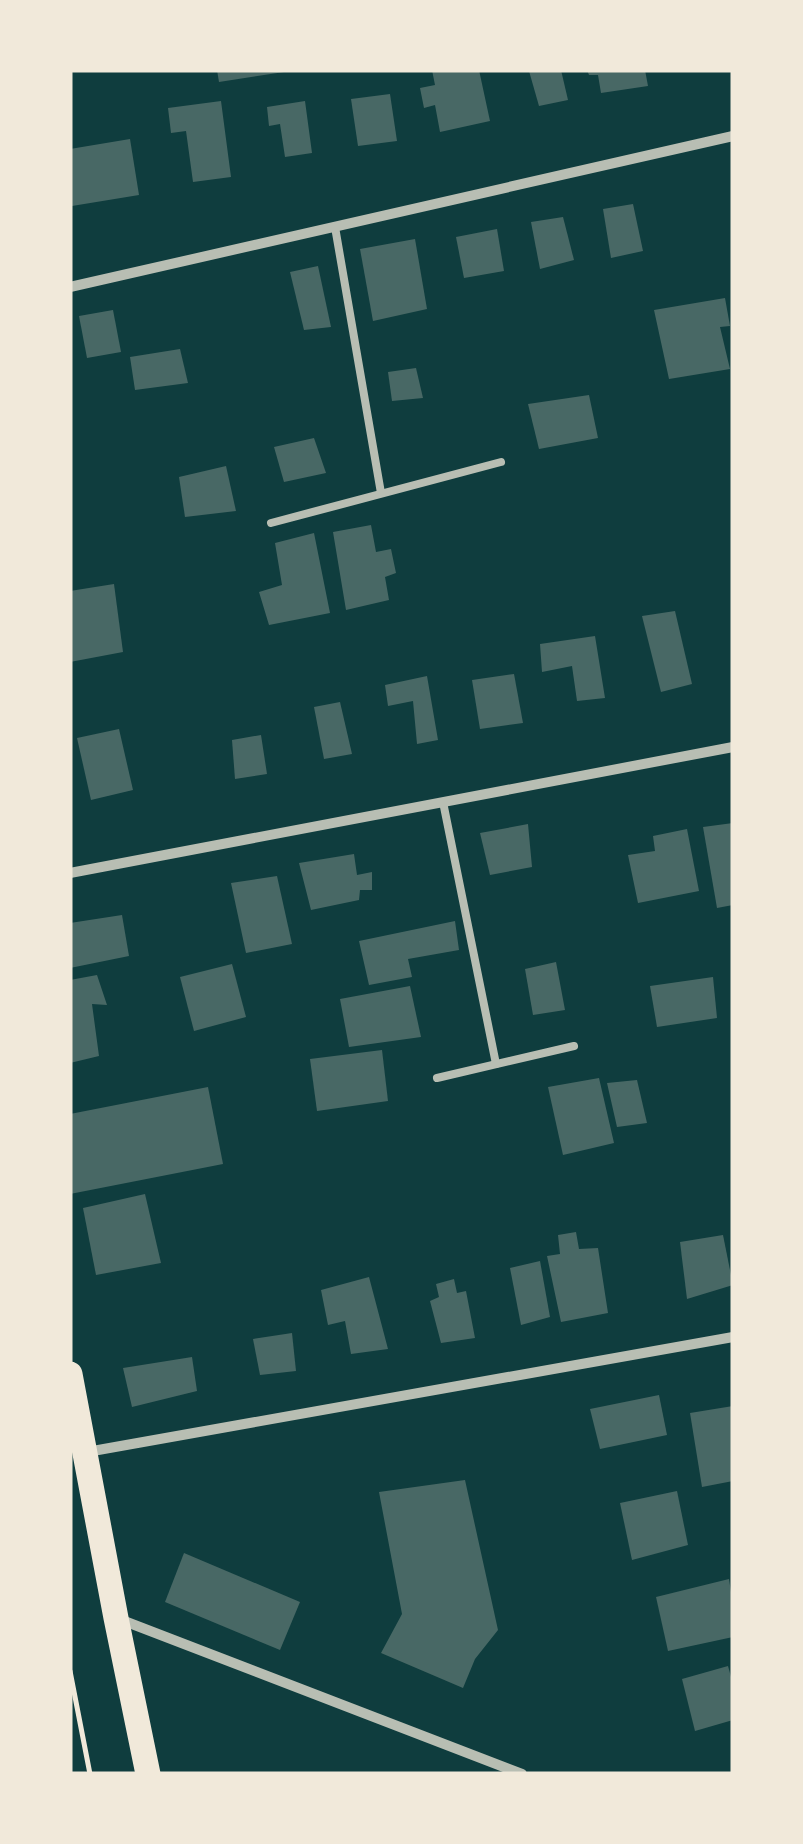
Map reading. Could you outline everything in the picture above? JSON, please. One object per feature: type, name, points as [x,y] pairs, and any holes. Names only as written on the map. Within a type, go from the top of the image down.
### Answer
[{"type":"main road","points":[[70,1374],[112,1617]]},
{"type":"main road","points":[[70,1409],[144,1774]]},
{"type":"street","points":[[70,288],[733,136]]},
{"type":"street","points":[[70,873],[733,746]]},
{"type":"street","points":[[86,1452],[733,1337]]},
{"type":"street","points":[[112,1617],[522,1774]]},
{"type":"lane","points":[[335,227],[381,492]]},
{"type":"lane","points":[[271,524],[501,462]]},
{"type":"lane","points":[[444,802],[496,1064]]},
{"type":"lane","points":[[438,1078],[574,1046]]},
{"type":"path","points":[[70,1671],[90,1774]]},
{"type":"building","points":[[217,70],[284,70],[284,72],[219,82]]},
{"type":"building","points":[[432,70],[479,70],[490,121],[440,132],[435,105],[424,108],[420,88],[435,85]]},
{"type":"building","points":[[561,70],[568,100],[539,106],[529,71]]},
{"type":"building","points":[[587,70],[645,70],[648,86],[601,93],[598,75],[589,75]]},
{"type":"building","points":[[390,94],[397,141],[358,146],[351,99]]},
{"type":"building","points":[[221,101],[231,177],[193,182],[186,131],[171,133],[168,108]]},
{"type":"building","points":[[305,101],[312,153],[285,157],[280,124],[269,126],[267,107]]},
{"type":"building","points":[[130,139],[139,195],[72,206],[70,149]]},
{"type":"building","points":[[633,204],[643,251],[611,258],[603,209]]},
{"type":"building","points":[[563,217],[574,260],[540,269],[531,222]]},
{"type":"building","points":[[497,229],[504,271],[464,278],[456,237]]},
{"type":"building","points":[[415,239],[427,309],[373,321],[360,249]]},
{"type":"building","points":[[318,266],[331,327],[304,330],[290,272]]},
{"type":"building","points":[[725,298],[730,326],[720,327],[730,369],[669,379],[654,310]]},
{"type":"building","points":[[113,310],[121,352],[87,358],[79,316]]},
{"type":"building","points":[[180,349],[188,383],[135,390],[130,357]]},
{"type":"building","points":[[416,368],[423,398],[392,401],[388,372]]},
{"type":"building","points":[[589,395],[598,438],[539,449],[528,404]]},
{"type":"building","points":[[314,438],[326,473],[284,482],[274,447]]},
{"type":"building","points":[[226,466],[236,511],[185,517],[179,477]]},
{"type":"building","points":[[371,525],[376,552],[391,549],[396,573],[385,577],[389,600],[346,610],[333,532]]},
{"type":"building","points":[[314,533],[330,613],[269,625],[259,592],[282,585],[275,543]]},
{"type":"building","points":[[114,584],[123,652],[70,662],[70,591]]},
{"type":"building","points":[[675,611],[692,684],[661,692],[642,616]]},
{"type":"building","points":[[595,636],[605,698],[577,701],[572,666],[542,672],[540,644]]},
{"type":"building","points":[[514,674],[523,723],[480,729],[472,680]]},
{"type":"building","points":[[427,676],[438,740],[417,744],[413,701],[388,706],[385,685]]},
{"type":"building","points":[[340,702],[352,754],[324,759],[314,707]]},
{"type":"building","points":[[119,729],[133,790],[91,800],[77,738]]},
{"type":"building","points":[[261,735],[267,774],[235,779],[232,740]]},
{"type":"building","points":[[733,823],[733,905],[717,908],[703,827]]},
{"type":"building","points":[[528,824],[532,867],[490,875],[480,833]]},
{"type":"building","points":[[687,829],[699,891],[638,903],[628,855],[655,851],[653,836]]},
{"type":"building","points":[[354,854],[357,875],[372,872],[372,890],[360,890],[359,900],[311,910],[299,863]]},
{"type":"building","points":[[277,876],[292,944],[246,953],[231,883]]},
{"type":"building","points":[[122,915],[129,956],[70,968],[70,923]]},
{"type":"building","points":[[455,921],[459,950],[408,959],[412,977],[369,985],[359,941]]},
{"type":"building","points":[[556,962],[565,1010],[533,1015],[525,969]]},
{"type":"building","points":[[232,964],[246,1017],[194,1031],[180,977]]},
{"type":"building","points":[[97,975],[107,1005],[92,1004],[99,1056],[70,1063],[70,980]]},
{"type":"building","points":[[713,977],[717,1018],[657,1027],[650,986]]},
{"type":"building","points":[[410,986],[421,1037],[349,1047],[340,999]]},
{"type":"building","points":[[382,1050],[388,1101],[317,1111],[310,1059]]},
{"type":"building","points":[[599,1078],[614,1143],[563,1155],[548,1087]]},
{"type":"building","points":[[637,1080],[647,1123],[617,1127],[607,1083]]},
{"type":"building","points":[[208,1087],[223,1164],[70,1194],[70,1114]]},
{"type":"building","points":[[145,1194],[161,1263],[96,1275],[83,1208]]},
{"type":"building","points":[[576,1232],[579,1249],[598,1248],[608,1313],[561,1322],[547,1256],[560,1254],[558,1235]]},
{"type":"building","points":[[723,1235],[733,1285],[687,1299],[680,1242]]},
{"type":"building","points":[[540,1261],[550,1317],[521,1325],[510,1268]]},
{"type":"building","points":[[369,1277],[388,1349],[351,1354],[345,1321],[328,1325],[321,1290]]},
{"type":"building","points":[[454,1279],[457,1293],[466,1291],[475,1338],[441,1343],[430,1301],[439,1297],[436,1284]]},
{"type":"building","points":[[292,1333],[296,1371],[260,1375],[253,1339]]},
{"type":"building","points":[[192,1357],[197,1391],[132,1407],[123,1368]]},
{"type":"building","points":[[659,1395],[667,1435],[600,1449],[590,1409]]},
{"type":"building","points":[[733,1406],[733,1481],[702,1487],[690,1413]]},
{"type":"building","points":[[465,1480],[498,1630],[475,1659],[463,1688],[381,1653],[402,1614],[379,1492]]},
{"type":"building","points":[[677,1491],[688,1545],[632,1560],[620,1503]]},
{"type":"building","points":[[184,1553],[300,1602],[280,1650],[165,1602]]},
{"type":"building","points":[[729,1579],[733,1637],[668,1651],[656,1597]]},
{"type":"building","points":[[728,1666],[733,1684],[733,1720],[695,1731],[682,1679]]}]
